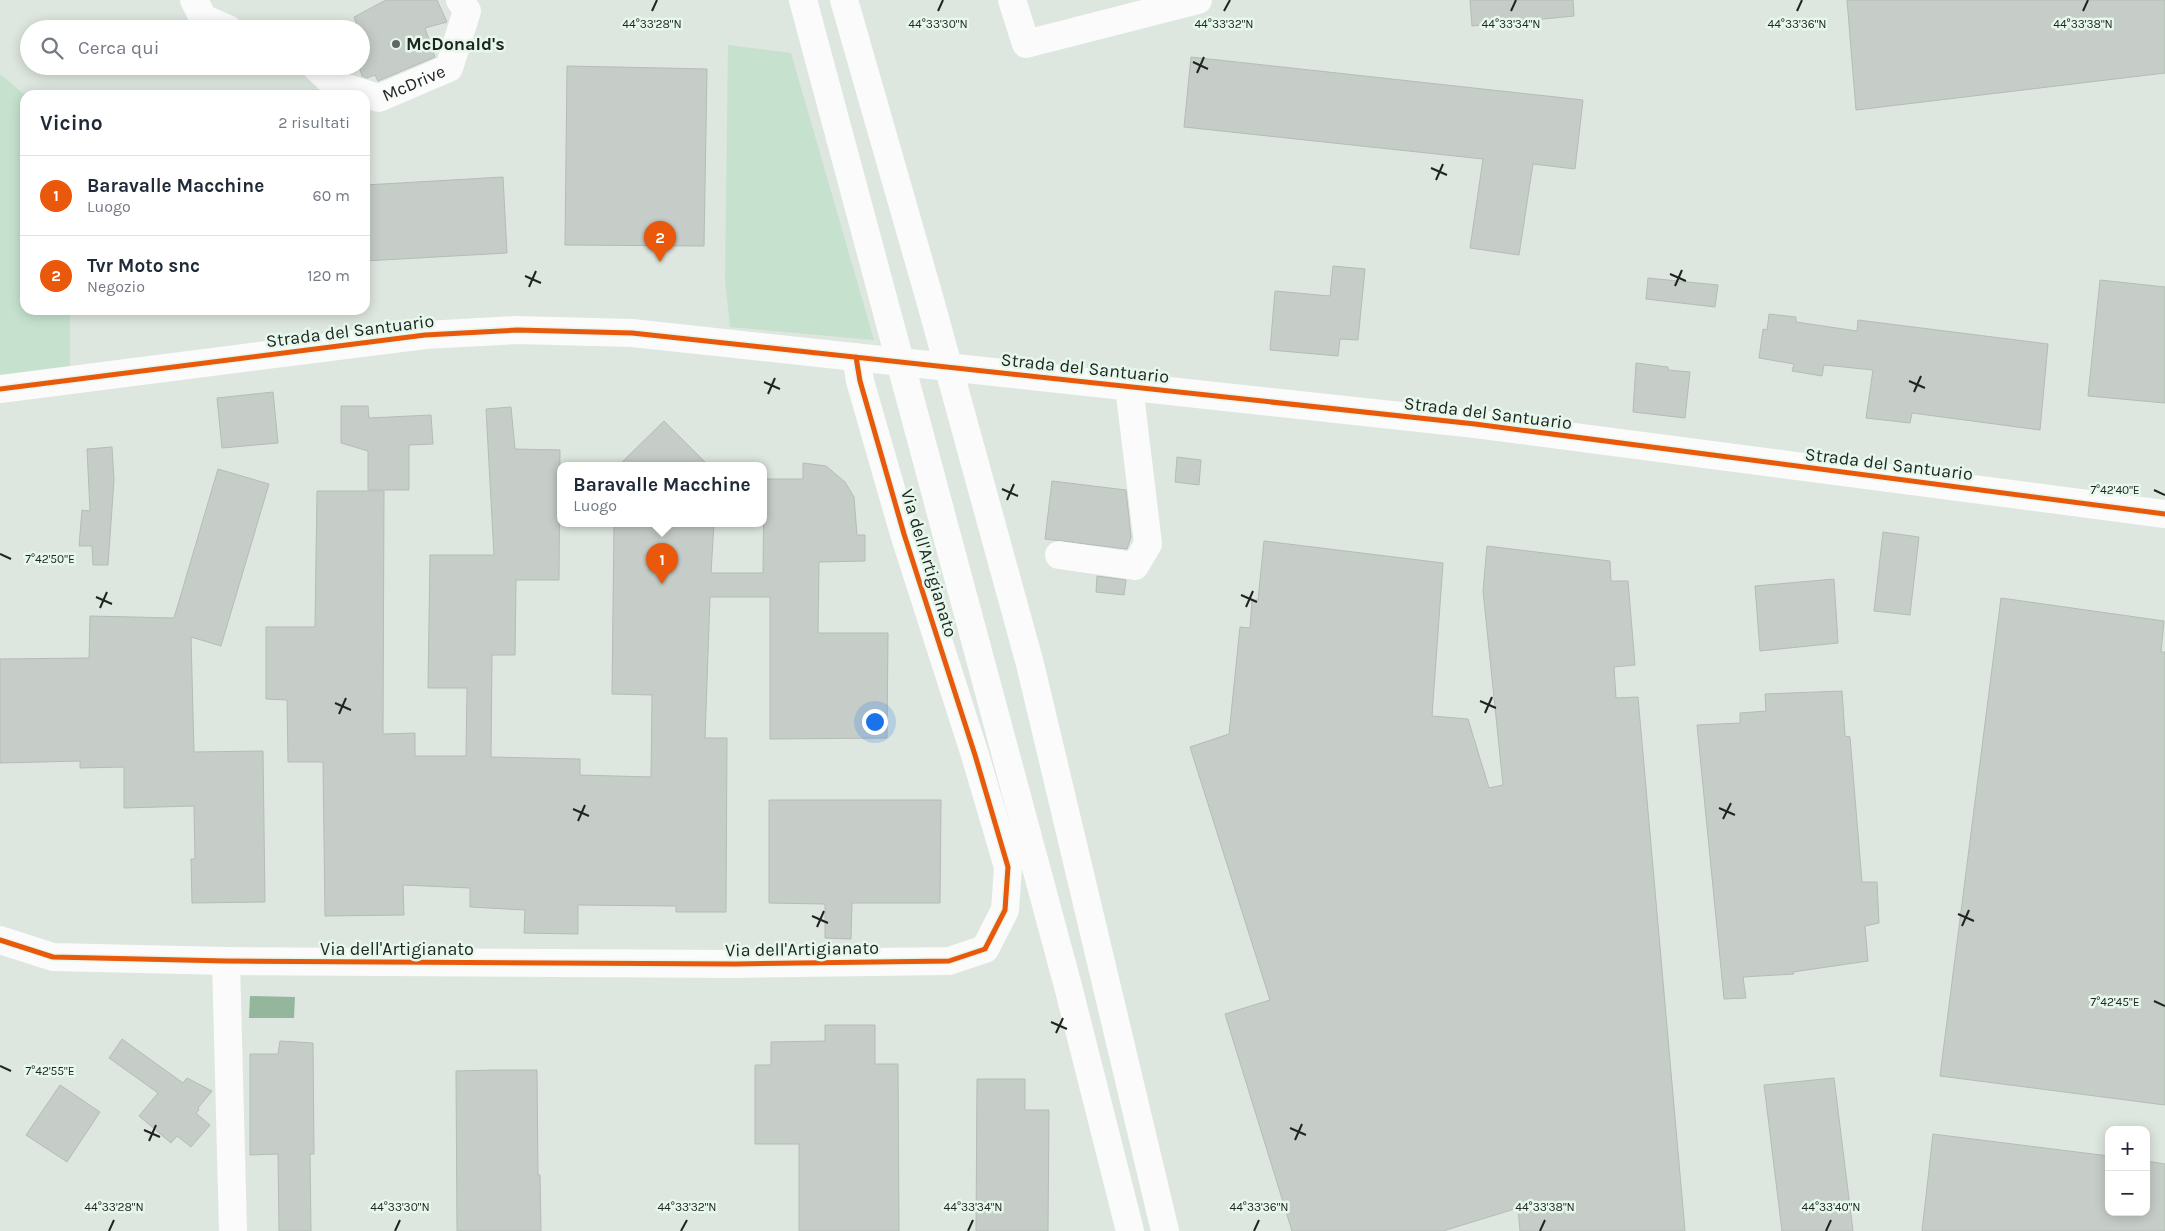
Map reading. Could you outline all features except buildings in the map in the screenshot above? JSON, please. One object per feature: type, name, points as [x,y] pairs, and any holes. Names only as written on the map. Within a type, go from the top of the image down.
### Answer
[{"type":"main road","points":[[194,0],[203,18],[208,20]]},
{"type":"main road","name":"McDrive","points":[[370,95],[379,98],[449,68],[467,11],[460,0]]},
{"type":"main road","points":[[803,0],[1067,980],[1130,1231]]},
{"type":"main road","points":[[844,0],[930,300],[1030,664],[1165,1231]]},
{"type":"main road","points":[[1012,0],[1026,44],[1198,0]]},
{"type":"main road","name":"McDrive","points":[[324,75],[334,84],[353,90]]},
{"type":"main road","name":"Strada del Santuario","points":[[0,390],[425,335],[517,330],[632,333],[1475,424],[2165,514]]},
{"type":"main road","name":"Via dell'Artigianato","points":[[0,940],[53,957],[226,962],[735,964],[950,961],[985,949],[1005,910],[1008,868],[976,755],[904,534],[860,381],[856,356]]},
{"type":"main road","points":[[1059,555],[1135,566],[1148,544],[1129,386]]},
{"type":"main road","points":[[226,962],[233,1231]]},
{"type":"shaded area","points":[[728,45],[791,53],[874,340],[730,327],[725,280]]},
{"type":"shaded area","points":[[0,74],[20,91],[20,315],[70,315],[70,370],[0,379]]},
{"type":"shaded area","points":[[250,996],[295,997],[294,1018],[249,1018]]},
{"type":"cycle path","points":[[0,389],[425,335],[517,330],[632,333],[1475,424],[2165,514]]},
{"type":"cycle path","points":[[0,940],[53,957],[226,961],[735,964],[949,961],[985,949],[1005,910],[1008,867],[975,755],[904,534],[860,381],[856,357]]},
{"type":"place","name":"McDonald's","points":[[396,44]]},
{"type":"place","name":"Tvr Moto snc","points":[[660,262]]},
{"type":"place","name":"Baravalle Macchine","points":[[662,584]]}]
